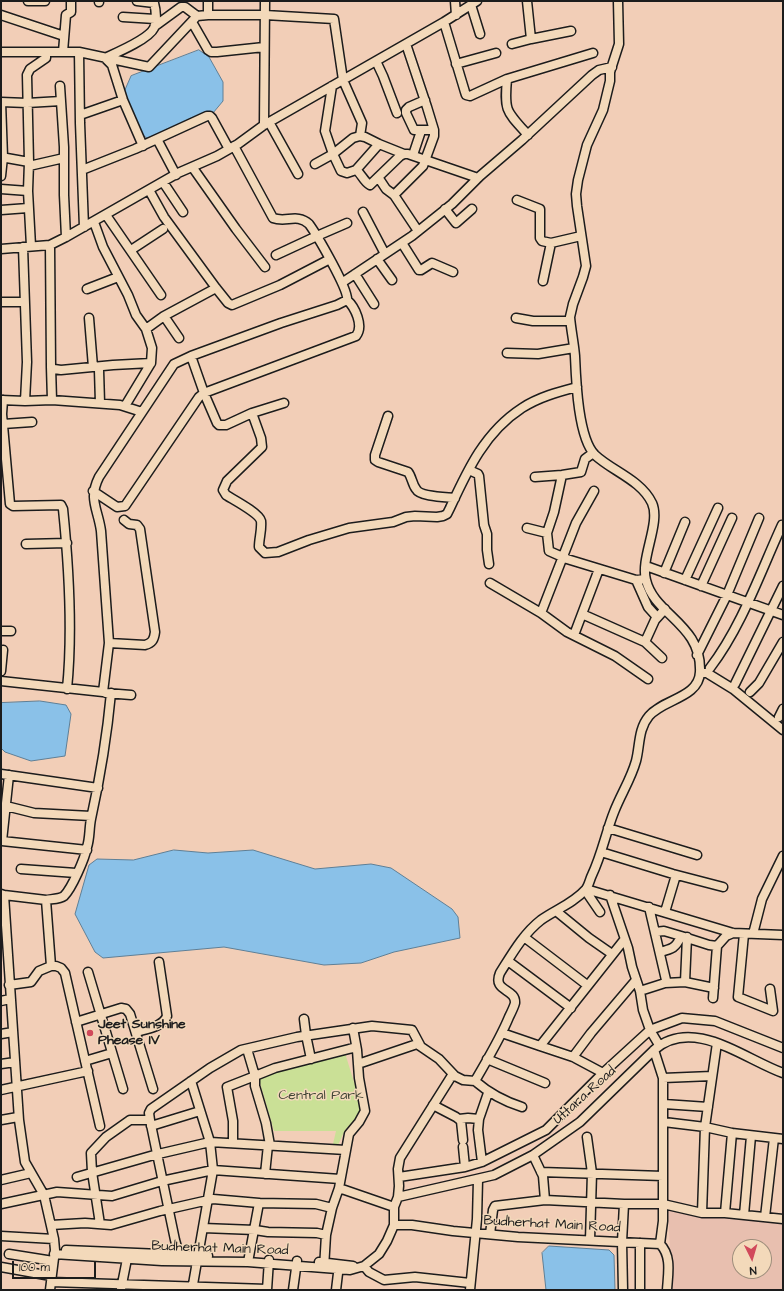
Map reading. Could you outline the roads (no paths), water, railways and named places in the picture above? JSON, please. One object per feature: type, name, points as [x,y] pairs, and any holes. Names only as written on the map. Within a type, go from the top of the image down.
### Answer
[{"type":"street","points":[[28,1],[45,1]]},
{"type":"street","points":[[63,52],[66,15],[71,12],[71,1]]},
{"type":"street","points":[[105,58],[142,39],[153,30],[155,22],[154,3],[137,1]]},
{"type":"street","points":[[208,1],[208,15]]},
{"type":"street","points":[[265,1],[264,47],[266,124],[298,174]]},
{"type":"street","points":[[455,1],[456,15]]},
{"type":"street","points":[[527,1],[531,39]]},
{"type":"street","points":[[343,282],[402,243],[452,204],[478,178],[528,135],[592,75],[605,69],[619,44],[618,1]]},
{"type":"street","points":[[1,249],[50,245],[66,237],[163,182],[217,156],[238,144],[266,124],[444,22],[474,3],[480,34]]},
{"type":"street","points":[[123,18],[155,22],[181,7],[185,7],[194,19],[208,50],[211,52],[264,47]]},
{"type":"street","points":[[1,15],[64,36]]},
{"type":"street","points":[[1,52],[79,52],[149,67],[194,19],[208,15],[265,15],[334,19],[343,80],[362,122],[360,136]]},
{"type":"street","points":[[444,22],[466,94],[474,95],[507,79],[593,53]]},
{"type":"street","points":[[512,44],[571,31]]},
{"type":"street","points":[[394,195],[423,166],[433,140],[434,130],[406,44]]},
{"type":"street","points":[[25,401],[27,362],[24,302],[29,164],[27,75],[30,69],[46,58],[46,52]]},
{"type":"street","points":[[79,52],[84,227]]},
{"type":"street","points":[[456,64],[496,53]]},
{"type":"street","points":[[105,58],[112,65],[123,100],[143,146]]},
{"type":"street","points":[[376,61],[396,113]]},
{"type":"street","points":[[475,1081],[502,1032],[515,1002],[514,998],[498,983],[498,980],[508,961],[524,936],[540,921],[577,897],[586,889],[618,803],[634,770],[642,727],[648,717],[662,705],[690,691],[699,678],[700,673],[696,648],[688,632],[665,609],[652,593],[645,579],[655,511],[651,501],[631,480],[593,453],[582,424],[579,409],[574,348],[564,321],[573,304],[586,266],[576,194],[587,145],[603,110],[610,81],[605,69]]},
{"type":"street","points":[[507,79],[506,103],[508,111],[528,135]]},
{"type":"street","points":[[60,86],[66,237]]},
{"type":"street","points":[[332,86],[325,131],[341,171],[347,173],[356,170],[379,144]]},
{"type":"street","points":[[1,176],[1,102],[27,103],[61,100]]},
{"type":"street","points":[[80,114],[123,100]]},
{"type":"street","points":[[425,100],[409,107],[406,110],[414,130],[434,130]]},
{"type":"street","points":[[82,170],[143,146],[207,116],[210,116],[231,147],[273,218],[278,220],[302,219],[309,224],[343,282],[348,296],[347,300],[354,308],[359,326],[359,332],[356,336],[204,393],[199,397],[125,506],[117,507],[93,491]]},
{"type":"street","points":[[356,170],[368,184],[372,184],[378,177],[409,155],[420,131]]},
{"type":"street","points":[[315,164],[333,154],[354,138],[360,136],[366,137],[379,144],[409,155],[478,178]]},
{"type":"street","points":[[157,140],[176,175]]},
{"type":"street","points":[[2,157],[29,164],[64,158]]},
{"type":"street","points":[[192,168],[265,267]]},
{"type":"street","points":[[378,177],[386,189],[394,195],[418,231]]},
{"type":"street","points":[[163,182],[183,212]]},
{"type":"street","points":[[1,189],[28,191]]},
{"type":"street","points":[[149,190],[164,217],[216,288],[228,303],[232,305],[280,285],[330,259]]},
{"type":"street","points":[[517,200],[540,209],[540,238],[542,241],[551,243],[581,236]]},
{"type":"street","points":[[1,210],[28,208]]},
{"type":"street","points":[[445,209],[456,223],[472,209]]},
{"type":"street","points":[[363,212],[385,254]]},
{"type":"street","points":[[106,215],[161,295]]},
{"type":"street","points":[[94,222],[103,247],[128,295],[136,314],[146,329],[152,348],[151,363],[125,406]]},
{"type":"street","points":[[276,255],[347,223]]},
{"type":"street","points":[[131,250],[163,229]]},
{"type":"street","points":[[402,243],[419,270],[432,263],[453,272]]},
{"type":"street","points":[[542,281],[551,243]]},
{"type":"street","points":[[50,245],[52,400]]},
{"type":"street","points":[[377,259],[392,280]]},
{"type":"street","points":[[355,274],[374,304]]},
{"type":"street","points":[[87,289],[118,277]]},
{"type":"street","points":[[146,329],[164,316],[216,288]]},
{"type":"street","points":[[51,1283],[54,1240],[44,1195],[25,1162],[18,1117],[3,895],[46,900],[62,897],[69,890],[87,850],[91,816],[98,788],[107,728],[109,643],[101,531],[99,516],[94,505],[93,491],[99,477],[174,364],[191,356],[294,318],[332,307],[347,300]]},
{"type":"street","points":[[1,302],[24,302]]},
{"type":"street","points":[[164,316],[179,338]]},
{"type":"street","points":[[89,318],[100,403]]},
{"type":"street","points":[[516,318],[533,321],[564,321]]},
{"type":"street","points":[[508,353],[538,354],[574,348]]},
{"type":"street","points":[[191,356],[204,393],[219,425],[226,425],[252,413],[284,403]]},
{"type":"street","points":[[51,367],[57,370],[151,363]]},
{"type":"street","points":[[252,413],[261,438],[262,447],[228,481],[223,490],[226,495],[260,518],[261,527],[259,547],[265,553],[278,552],[316,537],[349,528],[393,522],[406,517],[437,517],[447,514],[483,444],[509,417],[535,401],[552,394],[577,387]]},
{"type":"street","points":[[67,689],[70,656],[67,543],[64,509],[60,505],[13,506],[10,504],[4,488],[2,400],[52,400],[100,403],[125,406],[142,412]]},
{"type":"street","points":[[388,416],[375,460],[408,472],[416,491],[419,493],[455,498]]},
{"type":"street","points":[[3,424],[32,422]]},
{"type":"street","points":[[535,477],[581,472],[585,459],[593,453]]},
{"type":"street","points":[[469,470],[478,474],[479,476],[484,525],[487,534],[489,564]]},
{"type":"street","points":[[562,475],[547,533],[549,551],[599,569],[636,580],[645,579]]},
{"type":"street","points":[[541,613],[576,523],[594,491]]},
{"type":"street","points":[[685,580],[718,508]]},
{"type":"street","points":[[701,586],[732,518]]},
{"type":"street","points":[[698,655],[727,595],[759,518]]},
{"type":"street","points":[[109,643],[145,645],[154,639],[155,632],[140,528],[138,525],[129,524],[124,520]]},
{"type":"street","points":[[664,573],[685,522]]},
{"type":"street","points":[[710,668],[729,640],[782,525]]},
{"type":"street","points":[[527,528],[547,533]]},
{"type":"street","points":[[26,544],[67,543]]},
{"type":"street","points":[[646,566],[783,615]]},
{"type":"street","points":[[574,635],[599,569]]},
{"type":"street","points":[[636,580],[644,600],[657,617]]},
{"type":"street","points":[[490,584],[541,613],[574,635],[615,656],[648,679]]},
{"type":"street","points":[[735,684],[783,586]]},
{"type":"street","points":[[645,642],[657,617],[665,609]]},
{"type":"street","points":[[582,614],[645,642],[662,658]]},
{"type":"street","points":[[1,631],[11,631]]},
{"type":"street","points":[[750,692],[759,683],[783,642]]},
{"type":"street","points":[[1,671],[3,650]]},
{"type":"street","points":[[700,673],[708,673],[733,689],[783,730]]},
{"type":"street","points":[[1,681],[131,695]]},
{"type":"street","points":[[87,850],[2,841],[6,806],[5,775],[98,788]]},
{"type":"street","points":[[6,806],[34,813],[91,816]]},
{"type":"street","points":[[608,828],[697,855]]},
{"type":"street","points":[[601,852],[676,875],[723,887]]},
{"type":"street","points":[[753,934],[762,899],[783,856]]},
{"type":"street","points":[[21,869],[76,873]]},
{"type":"street","points":[[665,912],[676,875]]},
{"type":"street","points":[[586,889],[733,933],[783,936]]},
{"type":"street","points":[[586,889],[600,912]]},
{"type":"street","points":[[610,896],[628,948],[640,991],[643,1010],[656,1048],[664,1078],[663,1228],[660,1244],[665,1249],[668,1258],[667,1290]]},
{"type":"street","points":[[46,900],[51,966]]},
{"type":"street","points":[[649,907],[666,980],[665,983]]},
{"type":"street","points":[[556,911],[612,954]]},
{"type":"street","points":[[655,932],[664,931],[684,936],[710,946],[717,946]]},
{"type":"street","points":[[713,998],[717,946],[726,936],[733,933]]},
{"type":"street","points":[[744,934],[738,997],[773,1011],[770,989]]},
{"type":"street","points":[[524,936],[587,985]]},
{"type":"street","points":[[660,952],[677,945],[684,936]]},
{"type":"street","points":[[684,936],[685,982]]},
{"type":"street","points":[[540,1046],[624,940]]},
{"type":"street","points":[[508,961],[571,1008]]},
{"type":"street","points":[[136,1032],[166,1021],[167,1016],[159,962]]},
{"type":"street","points":[[9,985],[31,982],[39,971],[51,966],[61,968],[64,973],[100,1126]]},
{"type":"street","points":[[88,972],[124,1090]]},
{"type":"street","points":[[573,1057],[591,1033],[636,980]]},
{"type":"street","points":[[640,991],[665,983],[685,982],[714,988]]},
{"type":"street","points":[[1,1001],[10,1000]]},
{"type":"street","points":[[76,1022],[121,1008],[126,1009],[130,1014],[153,1089]]},
{"type":"street","points":[[399,1177],[465,1167],[482,1162],[546,1130],[603,1073],[650,1030],[682,1018],[715,1021],[783,1048]]},
{"type":"street","points":[[180,1258],[162,1180],[149,1113],[151,1110],[210,1068],[241,1050],[305,1027],[353,1028],[372,1026],[412,1030],[422,1047]]},
{"type":"street","points":[[305,1027],[311,1059]]},
{"type":"street","points":[[325,1265],[326,1235],[332,1208],[339,1188],[349,1134],[359,1122],[365,1111],[353,1028]]},
{"type":"street","points":[[1,1034],[13,1032]]},
{"type":"street","points":[[502,1032],[573,1057],[603,1073]]},
{"type":"street","name":"Uttara Road","points":[[399,1192],[478,1180],[502,1172],[533,1156],[580,1122],[656,1048],[674,1038],[694,1037],[717,1043],[769,1068],[783,1073]]},
{"type":"street","points":[[702,1213],[705,1127],[717,1043]]},
{"type":"street","points":[[358,1064],[414,1044],[422,1047],[439,1059],[454,1076],[463,1080],[475,1081],[488,1093],[522,1107]]},
{"type":"street","points":[[233,1143],[233,1121],[227,1087],[275,1068],[353,1048],[357,1050]]},
{"type":"street","points":[[247,1049],[255,1076],[255,1086],[265,1118],[269,1145],[265,1174]]},
{"type":"street","points":[[85,1061],[112,1053]]},
{"type":"street","points":[[487,1059],[544,1083]]},
{"type":"street","points":[[1,1064],[15,1062]]},
{"type":"street","points":[[1,1090],[17,1088],[88,1071]]},
{"type":"street","points":[[454,1076],[446,1082],[433,1105],[405,1147],[400,1158],[398,1169],[399,1192],[394,1207],[394,1225],[379,1254],[362,1267],[384,1280],[415,1278],[470,1286],[478,1180]]},
{"type":"street","points":[[664,1078],[712,1076]]},
{"type":"street","points":[[191,1081],[210,1142],[213,1170],[192,1288]]},
{"type":"street","points":[[482,1162],[478,1130],[479,1119],[488,1093]]},
{"type":"street","points":[[664,1104],[708,1107]]},
{"type":"street","points":[[433,1105],[456,1116],[461,1121],[465,1167]]},
{"type":"street","points":[[100,1224],[92,1172],[91,1153],[106,1137],[130,1120],[151,1123],[200,1111]]},
{"type":"street","points":[[1,1120],[18,1117]]},
{"type":"street","points":[[459,1119],[479,1119]]},
{"type":"street","points":[[664,1122],[705,1127],[751,1136],[783,1139]]},
{"type":"street","points":[[725,1213],[732,1133]]},
{"type":"street","points":[[744,1215],[751,1136]]},
{"type":"street","points":[[588,1137],[592,1173],[590,1240]]},
{"type":"street","points":[[765,1217],[774,1138]]},
{"type":"street","points":[[77,1177],[157,1154],[210,1142],[346,1150]]},
{"type":"street","points":[[533,1156],[544,1182],[545,1200]]},
{"type":"street","points":[[1,1204],[57,1192],[112,1196],[162,1180],[213,1170],[340,1179]]},
{"type":"street","points":[[541,1172],[663,1176]]},
{"type":"street","points":[[1,1180],[34,1178]]},
{"type":"street","points":[[339,1188],[394,1207]]},
{"type":"street","points":[[51,1225],[85,1223],[111,1225],[208,1200],[316,1204],[332,1208]]},
{"type":"street","points":[[490,1234],[493,1210],[495,1206],[545,1200],[624,1204],[663,1204],[702,1213],[725,1213],[783,1219]]},
{"type":"street","points":[[249,1260],[259,1203]]},
{"type":"street","points":[[623,1290],[622,1242],[624,1204]]},
{"type":"street","name":"Budherhat Main Road","points":[[394,1225],[412,1225],[532,1238],[660,1244]]},
{"type":"street","points":[[203,1228],[317,1233],[326,1235]]},
{"type":"street","points":[[1,1236],[54,1240]]},
{"type":"street","points":[[640,1243],[640,1290]]},
{"type":"street","points":[[9,1254],[54,1255]]},
{"type":"street","name":"Budherhat Main Road","points":[[54,1255],[249,1260],[339,1267],[362,1267]]},
{"type":"street","name":"Budherhat Main Road","points":[[54,1255],[127,1259],[180,1258]]},
{"type":"street","points":[[122,1288],[127,1259]]},
{"type":"street","points":[[1,1267],[51,1283],[122,1288],[267,1290],[269,1261]]},
{"type":"street","points":[[293,1290],[297,1263]]},
{"type":"street","points":[[336,1290],[339,1267]]},
{"type":"water","points":[[199,50],[209,57],[223,82],[223,101],[213,113],[147,138],[141,134],[124,92],[131,76]]},
{"type":"water","points":[[40,701],[66,705],[71,714],[65,756],[31,761],[5,752],[1,748],[1,703]]},
{"type":"water","points":[[174,850],[208,853],[253,850],[315,869],[371,864],[391,868],[452,909],[458,917],[460,938],[394,952],[361,963],[324,965],[224,947],[103,958],[95,952],[75,914],[89,865],[97,859],[133,860]]},
{"type":"water","points":[[549,1246],[609,1250],[614,1255],[615,1290],[546,1290],[542,1253]]},
{"type":"place","name":"Jeet Sunshine Phease IV","points":[[90,1033]]},
{"type":"park label","name":"Central Park","points":[[321,1096]]}]
